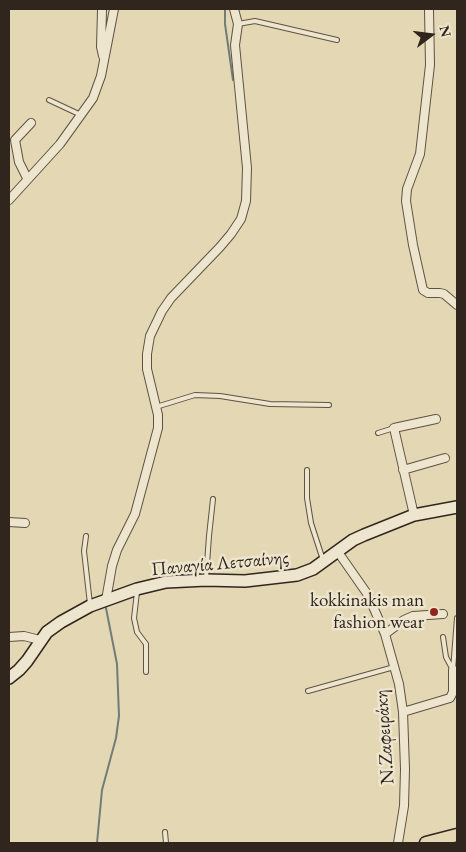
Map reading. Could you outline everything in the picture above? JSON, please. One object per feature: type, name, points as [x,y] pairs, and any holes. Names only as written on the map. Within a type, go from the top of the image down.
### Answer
[{"type":"main road","name":"Παναγία Λετσαίνης","points":[[9,678],[27,661],[40,640],[56,625],[90,606],[137,589],[166,582],[245,581],[280,578],[304,573],[324,562],[364,534],[414,516],[457,507]]},
{"type":"main road","points":[[426,843],[457,835]]},
{"type":"street","points":[[9,200],[27,178],[60,144],[93,98],[101,76],[114,9]]},
{"type":"street","points":[[106,600],[114,558],[135,514],[158,428],[159,420],[146,358],[150,336],[171,298],[226,240],[241,219],[246,201],[247,160],[235,45],[238,24],[234,9]]},
{"type":"street","points":[[429,9],[430,65],[420,154],[407,189],[406,201],[423,290],[428,293],[444,294],[457,305]]},
{"type":"street","points":[[102,10],[101,47],[103,59]]},
{"type":"street","points":[[27,178],[19,162],[15,140],[31,123]]},
{"type":"street","points":[[414,516],[394,428],[436,419]]},
{"type":"street","points":[[403,470],[445,458]]},
{"type":"street","points":[[9,522],[25,523]]},
{"type":"street","name":"Ν.Ζαφειράκη","points":[[338,552],[364,588],[385,634],[394,667],[403,712],[405,789],[398,843]]},
{"type":"street","points":[[385,634],[404,620],[413,616],[442,614]]},
{"type":"street","points":[[9,637],[24,636],[40,640]]},
{"type":"street","points":[[403,712],[450,698],[453,692],[455,670]]},
{"type":"lane","points":[[238,24],[256,21],[337,40]]},
{"type":"lane","points":[[49,100],[82,115]]},
{"type":"lane","points":[[156,407],[188,396],[201,395],[270,404],[329,405]]},
{"type":"lane","points":[[378,433],[394,428]]},
{"type":"lane","points":[[307,470],[307,498],[311,523],[324,562]]},
{"type":"lane","points":[[206,580],[213,499]]},
{"type":"lane","points":[[86,536],[84,551],[90,606]]},
{"type":"lane","points":[[137,589],[134,618],[137,632],[146,644],[146,672]]},
{"type":"lane","points":[[455,670],[457,618]]},
{"type":"lane","points":[[443,637],[446,657],[455,670]]},
{"type":"lane","points":[[308,690],[394,667]]},
{"type":"lane","points":[[165,832],[166,843]]},
{"type":"waterway","points":[[225,9],[225,24],[233,80]]},
{"type":"waterway","points":[[97,843],[102,790],[116,738],[119,716],[117,664],[106,608]]},
{"type":"place","name":"kokkinakis man fashion wear","points":[[434,612]]}]
